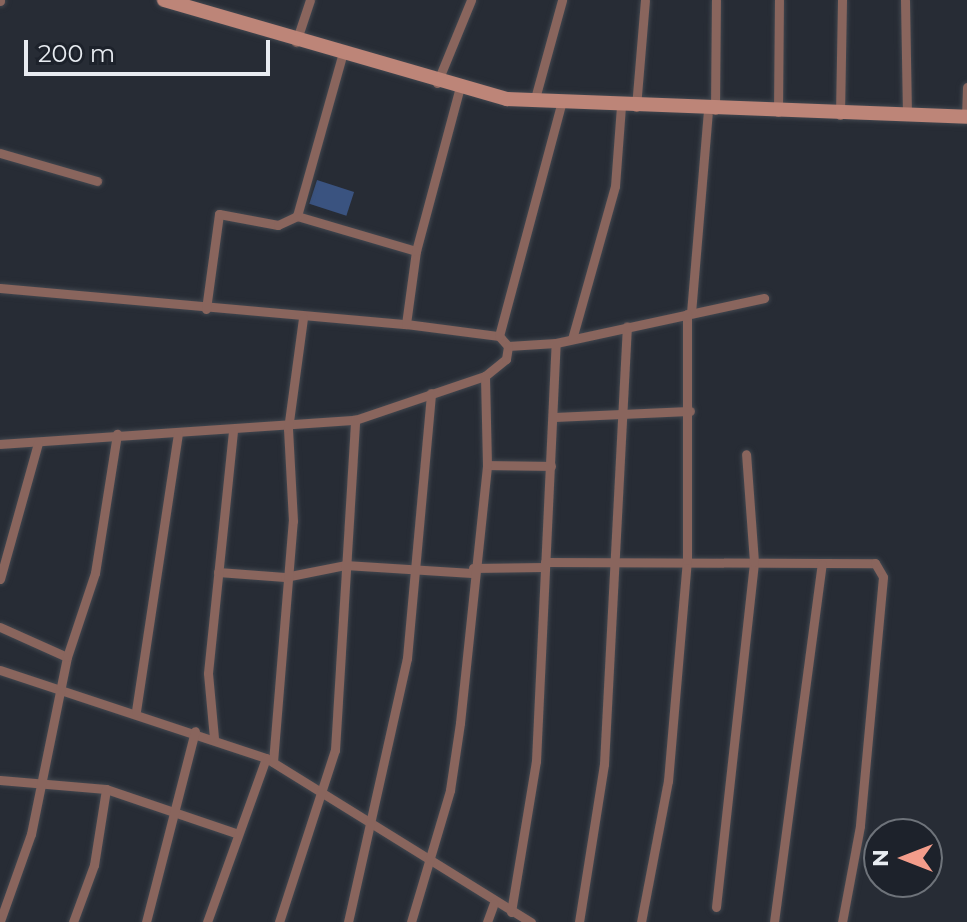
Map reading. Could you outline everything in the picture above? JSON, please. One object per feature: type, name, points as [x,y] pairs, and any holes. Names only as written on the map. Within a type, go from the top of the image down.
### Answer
[{"type":"street","points":[[164,0],[459,90],[534,102],[966,117],[967,87]]},
{"type":"street","points":[[296,42],[310,0]]},
{"type":"street","points":[[437,83],[471,0]]},
{"type":"street","points":[[534,102],[562,0]]},
{"type":"street","points":[[572,339],[615,186],[645,0]]},
{"type":"street","points":[[641,922],[668,781],[687,560],[689,313],[712,110],[716,0]]},
{"type":"street","points":[[778,112],[779,0]]},
{"type":"street","points":[[840,115],[842,0]]},
{"type":"street","points":[[905,0],[907,116]]},
{"type":"street","points":[[297,216],[342,56]]},
{"type":"street","points":[[406,324],[416,251],[459,90]]},
{"type":"street","points":[[499,336],[561,104]]},
{"type":"street","points":[[0,153],[97,181]]},
{"type":"street","points":[[206,309],[219,214],[278,225],[297,216],[416,251]]},
{"type":"street","points":[[0,288],[303,318],[406,324],[499,336],[508,346]]},
{"type":"street","points":[[508,346],[556,343],[764,298]]},
{"type":"street","points":[[207,922],[235,833],[270,760],[285,577],[293,521],[288,429],[303,318]]},
{"type":"street","points":[[579,922],[604,764],[627,327]]},
{"type":"street","points":[[511,912],[536,761],[556,343]]},
{"type":"street","points":[[0,444],[117,434],[288,429],[355,420],[485,376],[506,359],[508,346]]},
{"type":"street","points":[[411,922],[432,855],[460,723],[472,571],[487,465],[485,376]]},
{"type":"street","points":[[348,922],[367,818],[407,658],[418,570],[431,393]]},
{"type":"street","points":[[553,417],[690,411]]},
{"type":"street","points":[[279,922],[319,788],[335,750],[345,682],[345,565],[355,420]]},
{"type":"street","points":[[214,738],[208,673],[233,431]]},
{"type":"street","points":[[136,711],[178,433]]},
{"type":"street","points":[[0,921],[31,834],[38,783],[67,657],[95,573],[117,434]]},
{"type":"street","points":[[0,579],[4,555],[38,443]]},
{"type":"street","points":[[716,907],[754,562],[746,454]]},
{"type":"street","points":[[487,465],[551,466]]},
{"type":"street","points":[[218,572],[285,577],[345,565],[472,571],[687,560],[875,563],[883,577],[860,826],[842,922]]},
{"type":"street","points":[[774,922],[822,564]]},
{"type":"street","points":[[0,627],[67,657]]},
{"type":"street","points":[[0,670],[136,711],[270,760],[432,855],[494,903],[531,922]]},
{"type":"street","points":[[146,922],[195,731]]},
{"type":"street","points":[[0,780],[106,789],[235,833]]},
{"type":"street","points":[[73,922],[94,865],[106,789]]},
{"type":"street","points":[[487,922],[494,903]]},
{"type":"shaded area","points":[[317,180],[354,192],[346,216],[309,204]]}]
